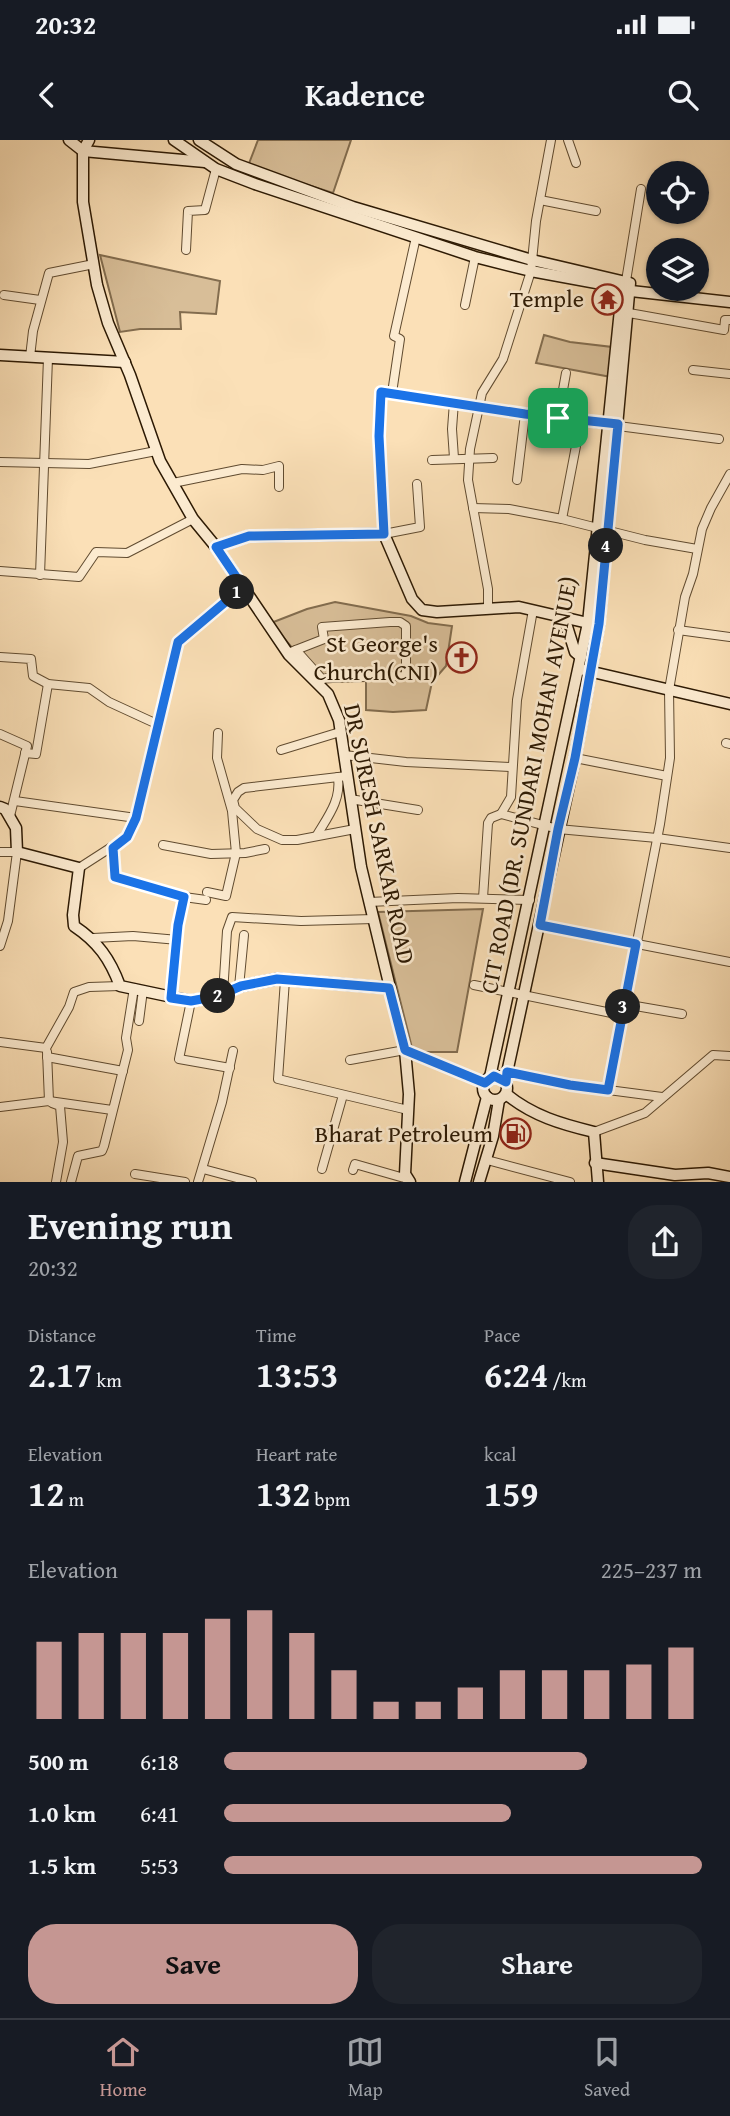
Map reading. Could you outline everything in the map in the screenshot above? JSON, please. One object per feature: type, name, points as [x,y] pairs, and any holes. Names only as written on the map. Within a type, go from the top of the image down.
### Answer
[{"type":"street","points":[[69,140],[83,150],[212,166]]},
{"type":"street","points":[[83,150],[89,140]]},
{"type":"street","points":[[174,140],[212,166],[255,184],[475,257],[532,266],[626,287],[730,302]]},
{"type":"street","points":[[199,140],[236,164],[353,207],[532,266]]},
{"type":"street","points":[[488,608],[488,589],[468,480],[470,458],[482,393],[503,359],[532,266],[551,140]]},
{"type":"street","points":[[568,140],[576,163]]},
{"type":"street","name":"DR SURESH SARKAR ROAD","points":[[83,150],[83,202],[108,323],[125,362],[156,451],[193,519],[292,652],[318,680],[328,694],[339,720],[344,755],[343,777],[350,799],[360,867],[405,1050],[409,1094],[408,1178]]},
{"type":"street","points":[[186,250],[188,211],[205,209],[215,150]]},
{"type":"street","points":[[626,287],[641,189]]},
{"type":"street","points":[[540,200],[596,211]]},
{"type":"street","points":[[392,393],[400,339],[394,336],[416,237]]},
{"type":"street","points":[[464,306],[475,257]]},
{"type":"street","points":[[30,357],[33,331],[48,273],[94,264]]},
{"type":"street","name":"CIT ROAD (DR. SUNDARI MOHAN AVENUE)","points":[[613,424],[629,313],[626,287]]},
{"type":"street","name":"CIT ROAD (DR. SUNDARI MOHAN AVENUE)","points":[[487,1080],[510,993],[544,825],[584,670],[599,624],[603,531],[626,287]]},
{"type":"street","points":[[4,295],[40,300]]},
{"type":"street","points":[[629,313],[724,330],[725,320],[730,320]]},
{"type":"street","points":[[0,355],[125,362]]},
{"type":"street","points":[[40,575],[48,358]]},
{"type":"street","points":[[693,370],[730,374]]},
{"type":"street","points":[[558,418],[566,373]]},
{"type":"street","points":[[588,623],[519,607],[436,612],[422,610],[412,599],[384,534],[379,436],[381,392],[429,401],[454,402],[719,439]]},
{"type":"street","points":[[454,402],[454,458]]},
{"type":"street","points":[[517,480],[525,414]]},
{"type":"street","points":[[562,519],[576,446]]},
{"type":"street","points":[[0,462],[89,464],[156,451]]},
{"type":"street","points":[[432,460],[493,458]]},
{"type":"street","points":[[173,483],[242,469],[263,470],[279,466],[279,487]]},
{"type":"street","points":[[608,1090],[670,758],[669,690],[678,630],[697,549],[711,508],[730,474]]},
{"type":"street","points":[[216,547],[249,536],[384,534],[420,527],[417,484]]},
{"type":"street","points":[[473,508],[509,509],[697,549]]},
{"type":"street","points":[[0,571],[79,577],[96,552],[127,553],[193,519]]},
{"type":"street","name":"CIT ROAD (DR. SUNDARI MOHAN AVENUE)","points":[[498,1097],[506,1077],[575,758],[584,670],[581,657],[603,531]]},
{"type":"street","points":[[120,986],[114,971],[93,938],[74,926],[79,867],[127,837],[136,818],[178,642],[243,587]]},
{"type":"street","points":[[501,814],[510,797],[517,700],[533,610]]},
{"type":"street","points":[[564,617],[575,652],[581,657]]},
{"type":"street","points":[[292,652],[324,639],[322,627],[390,622],[400,622],[406,626],[406,676],[318,680]]},
{"type":"street","points":[[678,630],[730,637]]},
{"type":"street","points":[[0,657],[31,659],[33,677],[48,684],[89,688],[109,702],[159,725]]},
{"type":"street","points":[[584,670],[730,704]]},
{"type":"street","points":[[25,752],[36,754],[48,684]]},
{"type":"street","points":[[281,750],[340,732]]},
{"type":"street","points":[[113,848],[115,877],[184,897],[226,897],[236,853],[232,811],[217,758],[218,733]]},
{"type":"street","points":[[0,734],[27,746],[10,816]]},
{"type":"street","points":[[344,755],[406,762],[511,767]]},
{"type":"street","points":[[575,758],[667,776]]},
{"type":"street","points":[[317,835],[337,802],[343,777],[244,788],[233,800],[235,808],[257,829],[282,840],[297,840],[355,829]]},
{"type":"street","points":[[350,799],[418,810]]},
{"type":"street","points":[[15,801],[136,818]]},
{"type":"street","points":[[0,807],[5,808],[16,828],[18,852],[8,921],[0,946]]},
{"type":"street","points":[[483,898],[488,823],[491,818],[501,814],[558,829],[730,848]]},
{"type":"street","points":[[163,845],[211,854],[265,849]]},
{"type":"street","points":[[0,852],[18,852],[79,867]]},
{"type":"street","points":[[171,998],[184,897]]},
{"type":"street","points":[[369,902],[483,898],[530,900]]},
{"type":"street","points":[[223,994],[227,931],[232,918],[301,921],[374,919]]},
{"type":"street","points":[[540,925],[730,962]]},
{"type":"street","points":[[239,987],[244,935]]},
{"type":"street","points":[[93,938],[133,936],[178,940]]},
{"type":"street","points":[[49,1101],[47,1053],[74,992],[89,987],[120,986],[191,1001],[277,979],[389,988]]},
{"type":"street","points":[[285,981],[278,1079],[408,1110]]},
{"type":"street","points":[[474,985],[621,1016]]},
{"type":"street","points":[[139,989],[139,1021]]},
{"type":"street","points":[[71,1181],[78,1156],[102,1151],[128,1051],[126,1038],[139,989]]},
{"type":"street","points":[[191,1001],[179,1059],[230,1068]]},
{"type":"street","points":[[624,1004],[682,1014]]},
{"type":"street","points":[[0,1042],[123,1071]]},
{"type":"street","points":[[350,1060],[405,1050],[487,1080],[506,1077],[662,1097]]},
{"type":"street","points":[[198,1181],[233,1051]]},
{"type":"street","points":[[487,1080],[484,1091],[558,1124],[594,1132],[645,1113],[713,1055],[730,1056]]},
{"type":"street","points":[[322,1170],[343,1095]]},
{"type":"street","points":[[479,1181],[487,1160],[498,1097]]},
{"type":"street","points":[[465,1181],[498,1097]]},
{"type":"street","points":[[49,1101],[60,1106],[63,1142],[56,1181]]},
{"type":"street","points":[[0,1107],[49,1101],[112,1110]]},
{"type":"street","points":[[594,1132],[598,1181]]},
{"type":"street","points":[[487,1160],[559,1181],[570,1181]]},
{"type":"street","points":[[595,1163],[675,1175],[708,1173],[730,1177]]},
{"type":"street","points":[[353,1170],[355,1164],[408,1178]]},
{"type":"street","points":[[203,1170],[252,1181]]},
{"type":"street","points":[[135,1174],[181,1181]]},
{"type":"shaded area","points":[[258,140],[351,140],[333,193],[248,166]]},
{"type":"shaded area","points":[[100,255],[220,281],[216,314],[180,312],[181,329],[120,332]]},
{"type":"shaded area","points":[[544,335],[570,342],[612,347],[611,377],[536,363]]},
{"type":"shaded area","points":[[335,602],[452,626],[446,666],[432,682],[426,710],[366,710],[366,679],[322,683],[271,623]]},
{"type":"shaded area","points":[[483,909],[457,1052],[413,1052],[378,912]]},
{"type":"place","name":"Temple","points":[[607,299]]},
{"type":"place","name":"St George's Church(CNI)","points":[[461,658]]},
{"type":"place","name":"Bharat Petroleum","points":[[516,1134]]},
{"type":"route","points":[[381,392],[558,418],[618,424],[599,624],[575,758],[540,925],[636,944],[608,1090],[507,1072],[506,1082],[494,1076],[485,1083],[405,1050],[389,988],[277,979],[241,986],[218,996],[191,1001],[171,998],[178,925],[184,897],[115,877],[113,848],[127,837],[136,818],[178,642],[243,587],[216,547],[249,536],[384,534],[380,490],[381,392]]}]
